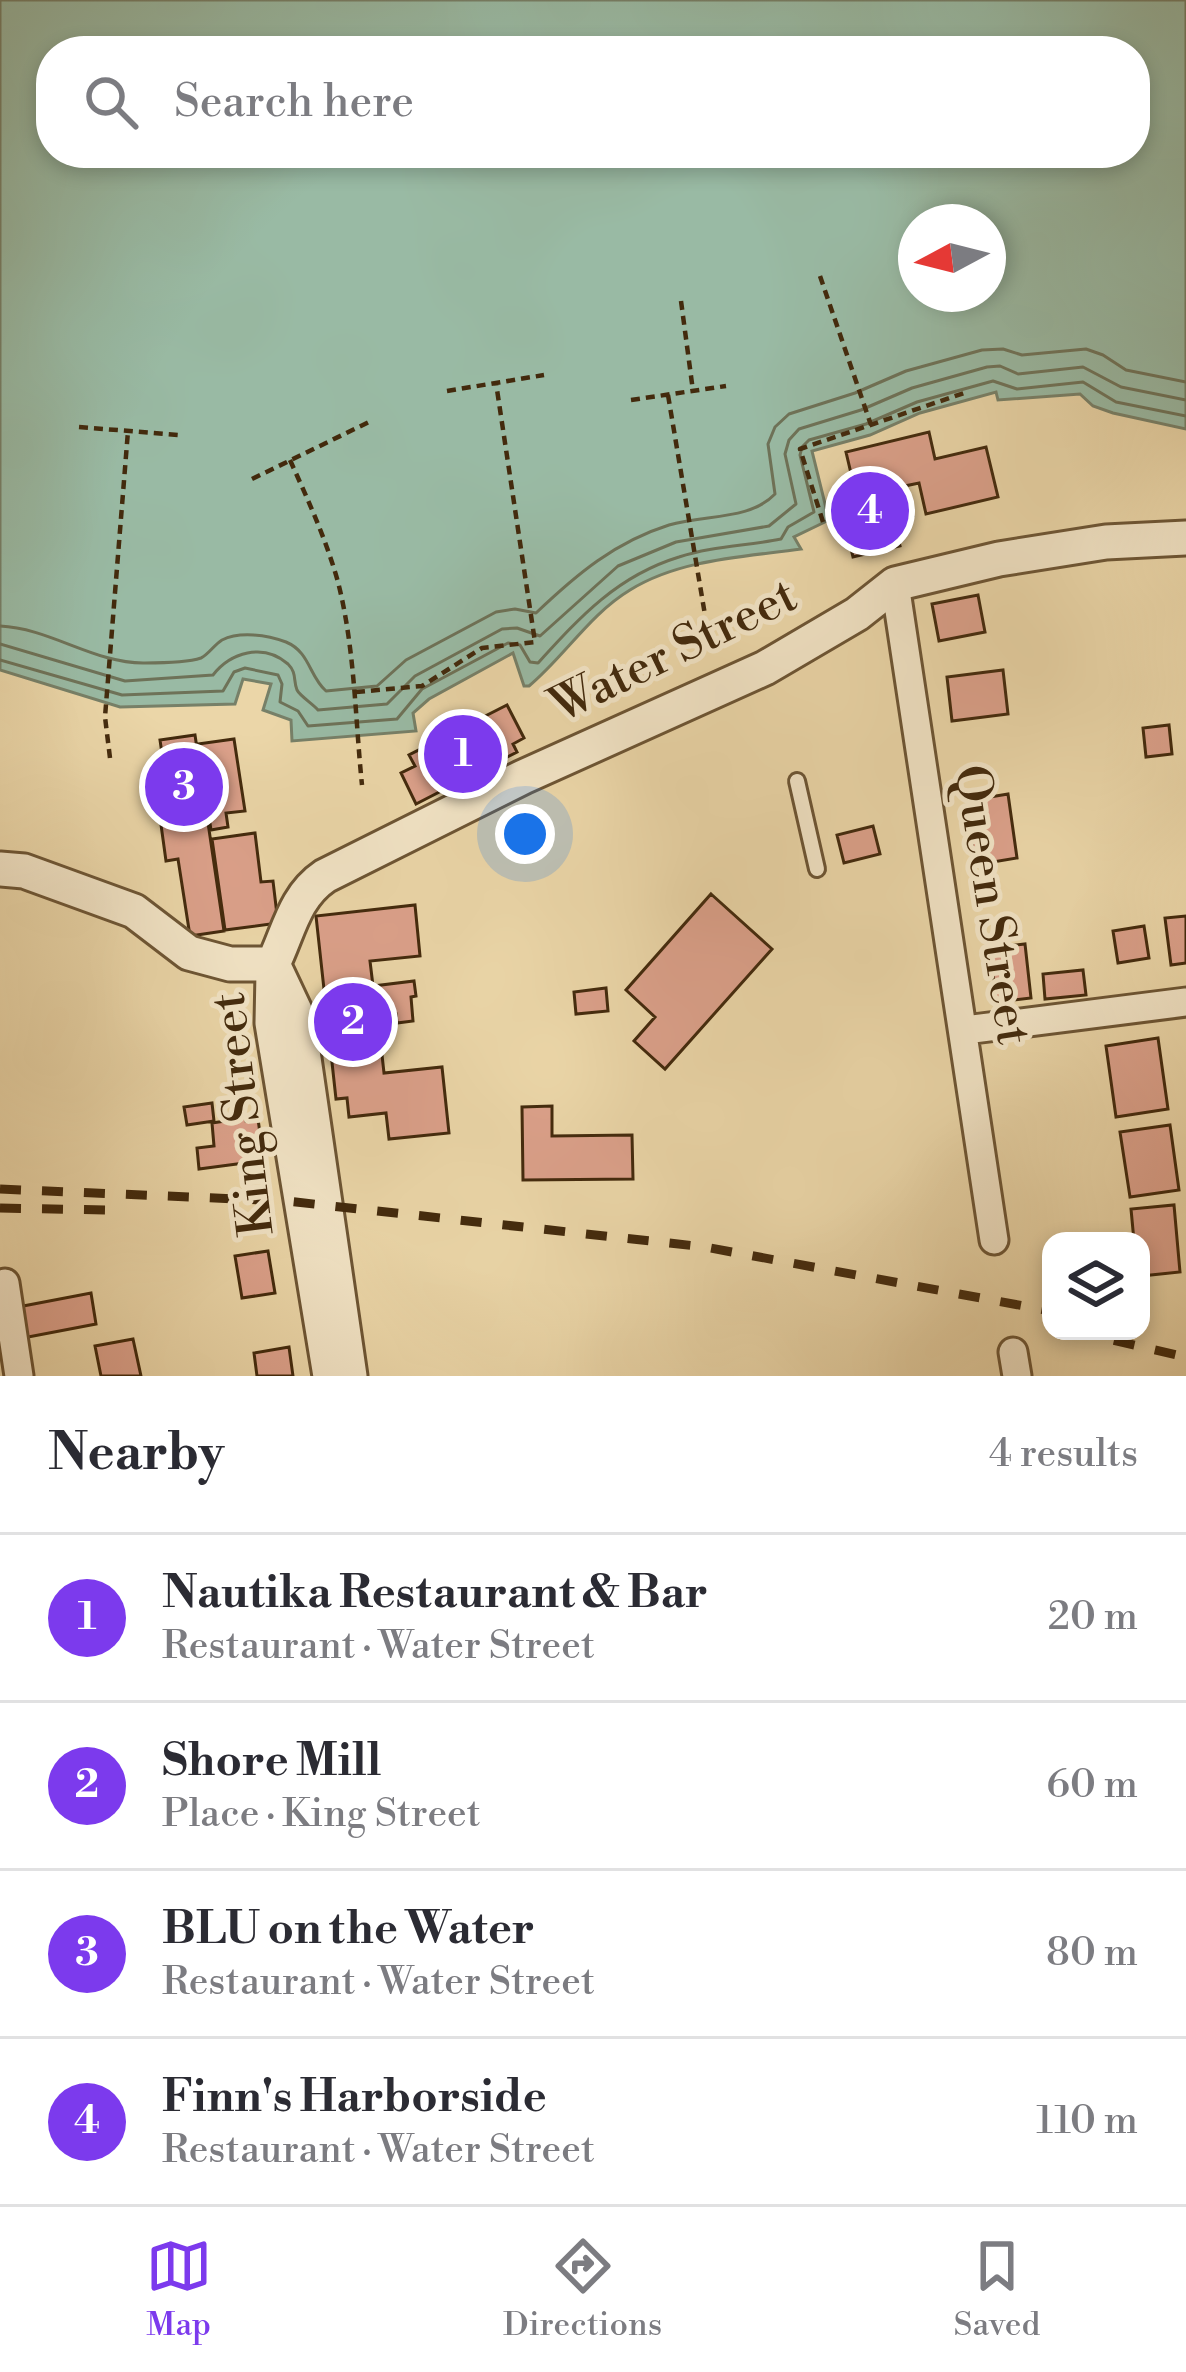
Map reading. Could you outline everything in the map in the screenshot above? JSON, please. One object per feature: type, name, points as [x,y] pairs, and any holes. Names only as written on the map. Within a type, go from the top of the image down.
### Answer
[{"type":"street","name":"Water Street","points":[[274,964],[299,899],[325,876],[523,777],[765,668],[856,614],[895,584],[999,559],[1106,542],[1186,538]]},
{"type":"street","name":"Queen Street","points":[[895,584],[994,1240]]},
{"type":"street","points":[[0,869],[24,871],[134,911],[189,953],[230,964],[274,964]]},
{"type":"street","name":"King Street","points":[[274,964],[272,1023],[330,1376]]},
{"type":"street","name":"King Street","points":[[274,964],[298,1017],[350,1376]]},
{"type":"street","points":[[964,1030],[1186,1002]]},
{"type":"street","points":[[5,1283],[19,1376]]},
{"type":"lane","points":[[797,781],[817,869]]},
{"type":"path","points":[[820,276],[871,425]]},
{"type":"path","points":[[680,301],[693,391]]},
{"type":"path","points":[[447,391],[544,375]]},
{"type":"path","points":[[356,692],[422,686],[482,648],[535,641],[496,383]]},
{"type":"path","points":[[631,400],[726,386]]},
{"type":"path","points":[[823,522],[800,449],[967,392]]},
{"type":"path","points":[[668,395],[705,615]]},
{"type":"path","points":[[252,479],[369,422]]},
{"type":"path","points":[[79,427],[179,435]]},
{"type":"path","points":[[110,758],[105,717],[128,430]]},
{"type":"path","points":[[290,460],[337,580],[356,692],[362,785]]},
{"type":"water","points":[[0,0],[1186,0],[1186,429],[1113,413],[1093,406],[1080,394],[998,400],[996,392],[920,413],[870,435],[812,451],[829,520],[794,537],[801,549],[713,561],[649,580],[602,611],[529,686],[524,686],[513,653],[429,699],[413,713],[416,731],[292,741],[291,720],[263,710],[271,684],[243,679],[235,704],[120,707],[0,670]]},
{"type":"building","points":[[929,432],[935,459],[986,447],[998,497],[926,514],[919,483],[905,486],[913,516],[894,521],[900,546],[853,557],[836,486],[853,482],[846,452]]},
{"type":"building","points":[[978,595],[985,632],[939,641],[932,604]]},
{"type":"building","points":[[1003,670],[1008,714],[952,721],[947,677]]},
{"type":"building","points":[[507,705],[524,738],[513,744],[517,752],[416,804],[401,773],[415,766],[409,755]]},
{"type":"building","points":[[1169,725],[1172,754],[1146,757],[1143,728]]},
{"type":"building","points":[[195,735],[224,931],[190,936],[178,859],[166,861],[158,803],[169,801],[160,740]]},
{"type":"building","points":[[234,739],[245,811],[226,813],[228,827],[211,830],[198,744]]},
{"type":"building","points":[[1008,794],[1017,858],[975,865],[969,825],[976,824],[972,800]]},
{"type":"building","points":[[873,826],[880,854],[844,863],[837,835]]},
{"type":"building","points":[[255,833],[261,882],[273,881],[278,923],[225,930],[212,839]]},
{"type":"building","points":[[711,894],[772,949],[665,1069],[634,1041],[655,1017],[626,990]]},
{"type":"building","points":[[415,905],[420,956],[370,961],[373,986],[414,981],[416,996],[411,997],[413,1021],[397,1023],[396,1014],[385,1015],[383,1000],[376,1001],[384,1073],[442,1067],[449,1133],[389,1139],[386,1113],[349,1117],[347,1098],[336,1099],[316,916]]},
{"type":"building","points":[[1186,916],[1186,963],[1171,965],[1165,918]]},
{"type":"building","points":[[1144,926],[1149,958],[1118,963],[1113,931]]},
{"type":"building","points":[[1025,944],[1031,998],[996,1002],[990,948]]},
{"type":"building","points":[[1083,970],[1086,995],[1045,999],[1043,974]]},
{"type":"building","points":[[606,988],[608,1011],[576,1014],[574,992]]},
{"type":"building","points":[[1158,1038],[1168,1109],[1116,1117],[1106,1046]]},
{"type":"building","points":[[212,1103],[214,1121],[187,1125],[184,1107]]},
{"type":"building","points":[[552,1106],[552,1136],[632,1135],[633,1179],[523,1180],[522,1107]]},
{"type":"building","points":[[258,1119],[263,1155],[251,1157],[252,1162],[199,1169],[197,1148],[214,1146],[212,1123]]},
{"type":"building","points":[[1170,1125],[1179,1190],[1130,1197],[1120,1132]]},
{"type":"building","points":[[1174,1205],[1180,1272],[1150,1275],[1150,1232],[1133,1232],[1131,1209]]},
{"type":"building","points":[[268,1251],[275,1293],[242,1298],[235,1256]]},
{"type":"building","points":[[91,1293],[96,1324],[23,1338],[18,1307]]},
{"type":"building","points":[[133,1339],[141,1376],[101,1376],[95,1346]]},
{"type":"building","points":[[289,1347],[293,1376],[257,1376],[254,1353]]},
{"type":"railway","points":[[0,1189],[286,1201],[705,1247],[1042,1309]]},
{"type":"railway","points":[[0,1208],[108,1210]]},
{"type":"railway","points":[[1112,1340],[1186,1357]]},
{"type":"place","name":"Finn's Harborside","points":[[870,511]]},
{"type":"place","name":"Nautika Restaurant & Bar","points":[[463,754]]},
{"type":"place","name":"BLU on the Water","points":[[184,787]]},
{"type":"place","name":"Shore Mill","points":[[353,1022]]}]
